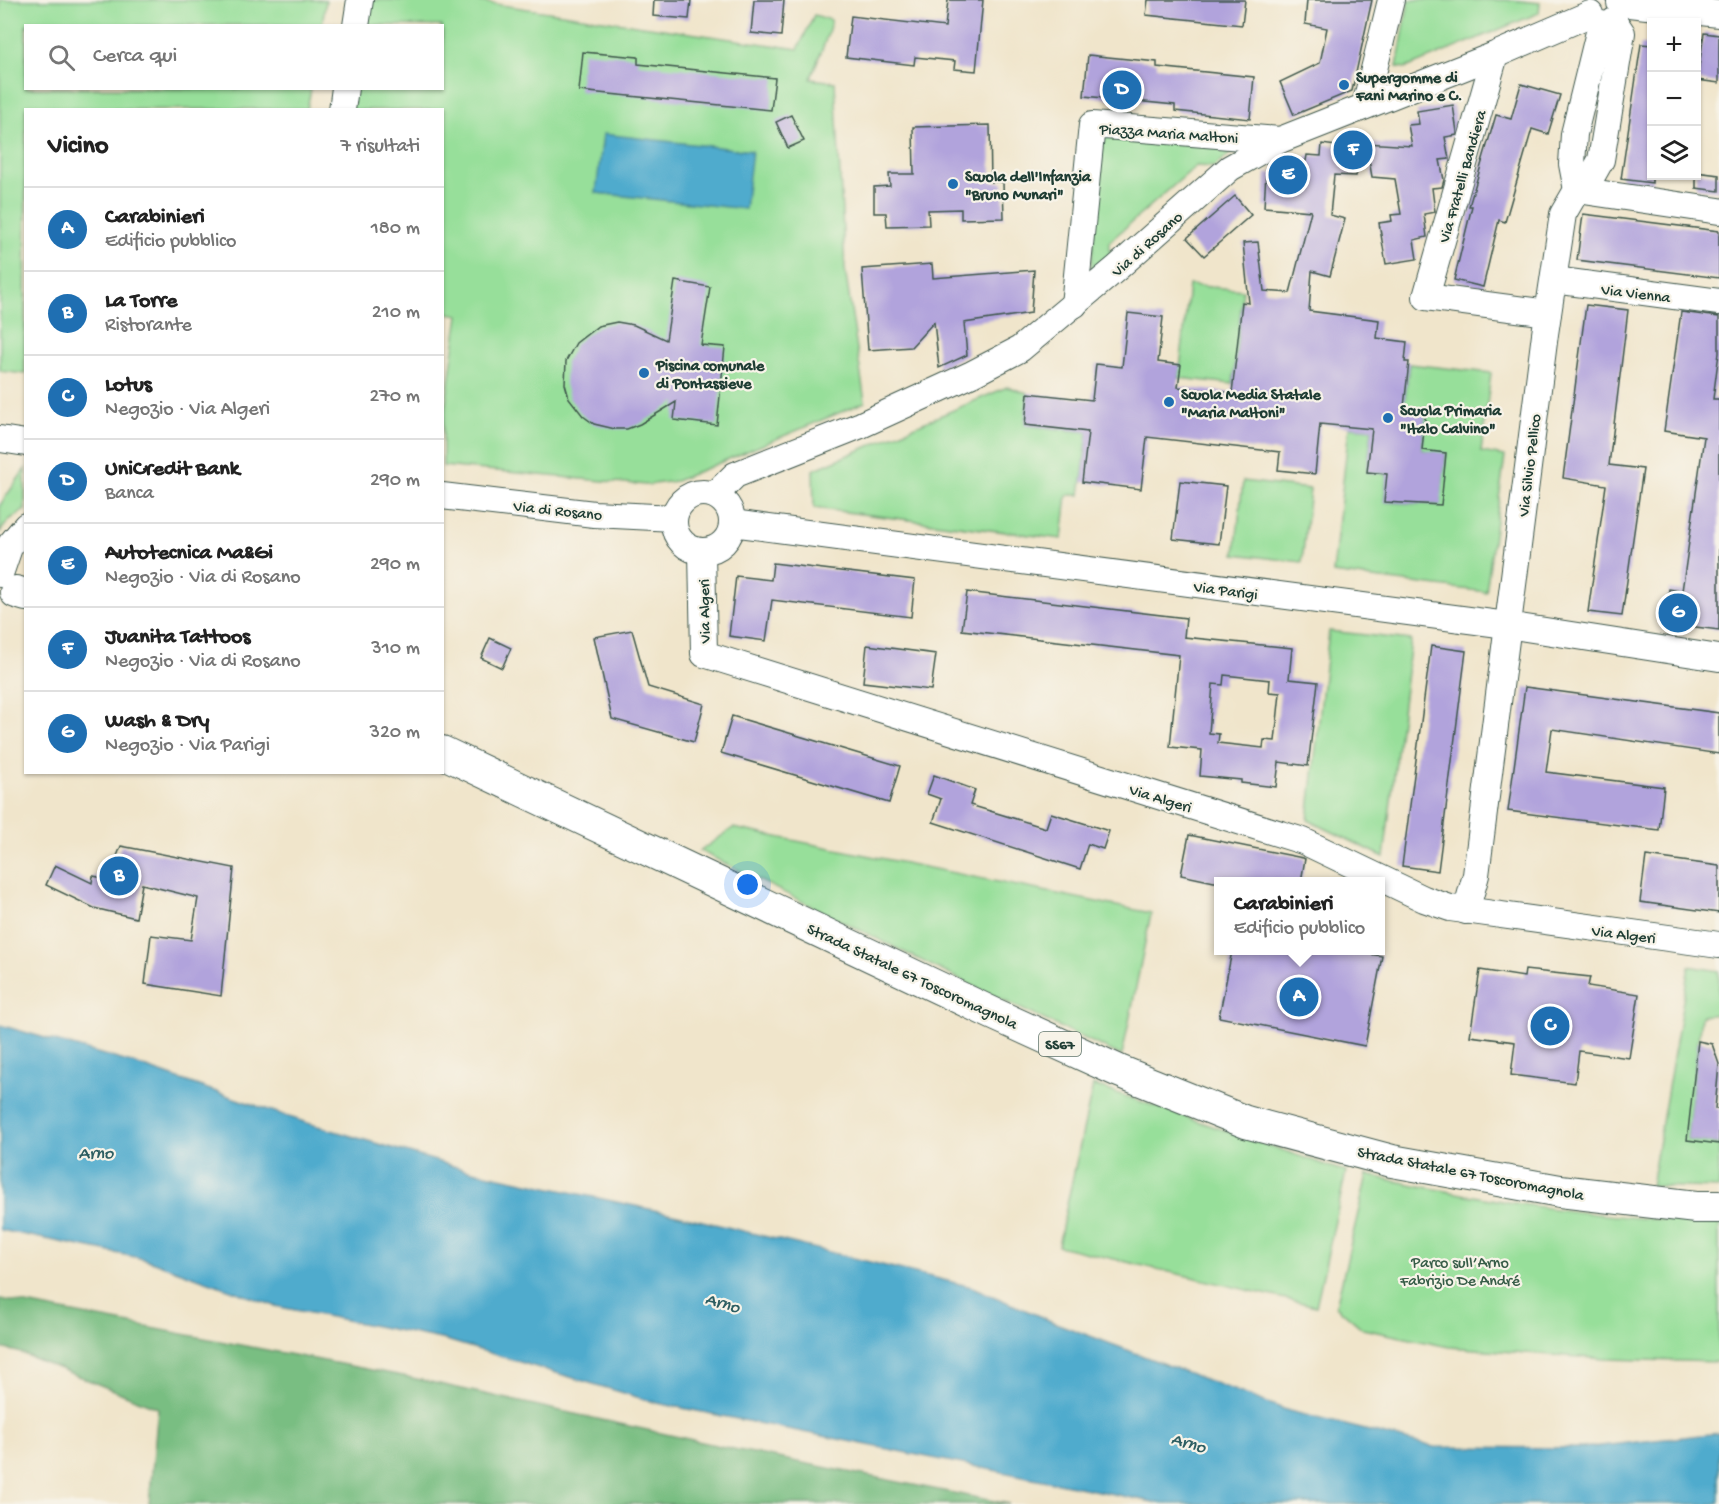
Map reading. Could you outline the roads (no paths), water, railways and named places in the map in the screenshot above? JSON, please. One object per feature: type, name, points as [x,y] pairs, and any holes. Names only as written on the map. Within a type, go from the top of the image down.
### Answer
[{"type":"main road","name":"Strada Statale 67 Toscoromagnola","points":[[444,753],[994,1014],[1119,1071],[1246,1122],[1403,1163],[1560,1191],[1696,1207],[1719,1207]]},
{"type":"street","points":[[356,24],[360,0]]},
{"type":"street","points":[[1365,106],[1391,0]]},
{"type":"street","points":[[1719,14],[1606,10],[1574,135],[1572,164],[1577,190],[1719,211]]},
{"type":"street","name":"Via di Rosano","points":[[716,495],[735,475],[861,425],[972,374],[1020,349],[1074,305],[1230,168],[1280,140],[1606,10]]},
{"type":"street","name":"Via Fratelli Bandiera","points":[[1495,55],[1426,297],[1548,313]]},
{"type":"street","points":[[342,108],[345,90]]},
{"type":"street","name":"Piazza Maria Maltoni","points":[[1074,305],[1092,125],[1280,140]]},
{"type":"street","name":"Via Silvio Pellico","points":[[1458,910],[1476,875],[1548,313],[1563,214],[1577,190]]},
{"type":"street","name":"Via Vienna","points":[[1554,280],[1719,302]]},
{"type":"street","points":[[0,439],[24,443]]},
{"type":"street","points":[[700,492],[716,495],[726,504],[732,523],[724,542],[711,550],[692,549],[678,538],[674,518],[686,498],[700,492]]},
{"type":"street","name":"Via di Rosano","points":[[444,496],[594,514],[674,518]]},
{"type":"street","name":"Via Parigi","points":[[732,523],[1507,625],[1719,658]]},
{"type":"street","points":[[12,579],[16,535],[24,528]]},
{"type":"street","name":"Via Algeri","points":[[702,551],[704,654],[1302,841],[1378,877]]},
{"type":"street","name":"Via Algeri","points":[[1385,880],[1424,899],[1458,910],[1719,945]]},
{"type":"water","points":[[603,134],[752,151],[745,209],[596,193]]},
{"type":"water","name":"Arno","points":[[0,1025],[135,1064],[304,1122],[463,1169],[682,1216],[972,1287],[1053,1322],[1289,1411],[1434,1447],[1582,1448],[1719,1433],[1719,1504],[1163,1504],[657,1403],[446,1340],[275,1306],[145,1259],[0,1230]]},
{"type":"place","name":"Supergomme di Fani Marino e C.","points":[[1344,85]]},
{"type":"place","name":"UniCredit Bank","points":[[1122,90]]},
{"type":"place","name":"Juanita Tattoos","points":[[1353,150]]},
{"type":"place","name":"Autotecnica Ma&Gi","points":[[1288,175]]},
{"type":"place","name":"Scuola dell'Infanzia \"Bruno Munari\"","points":[[953,184]]},
{"type":"place","name":"Piscina comunale di Pontassieve","points":[[644,373]]},
{"type":"place","name":"Scuola Media Statale \"Maria Maltoni\"","points":[[1169,402]]},
{"type":"place","name":"Scuola Primaria \"Italo Calvino\"","points":[[1388,418]]},
{"type":"place","name":"Wash & Dry","points":[[1678,613]]},
{"type":"place","name":"La Torre","points":[[119,876]]},
{"type":"place","name":"Carabinieri","points":[[1299,997]]},
{"type":"place","name":"Lotus","points":[[1550,1026]]},
{"type":"park label","name":"Parco sull’Arno Fabrizio De André","points":[[1460,1270]]}]
